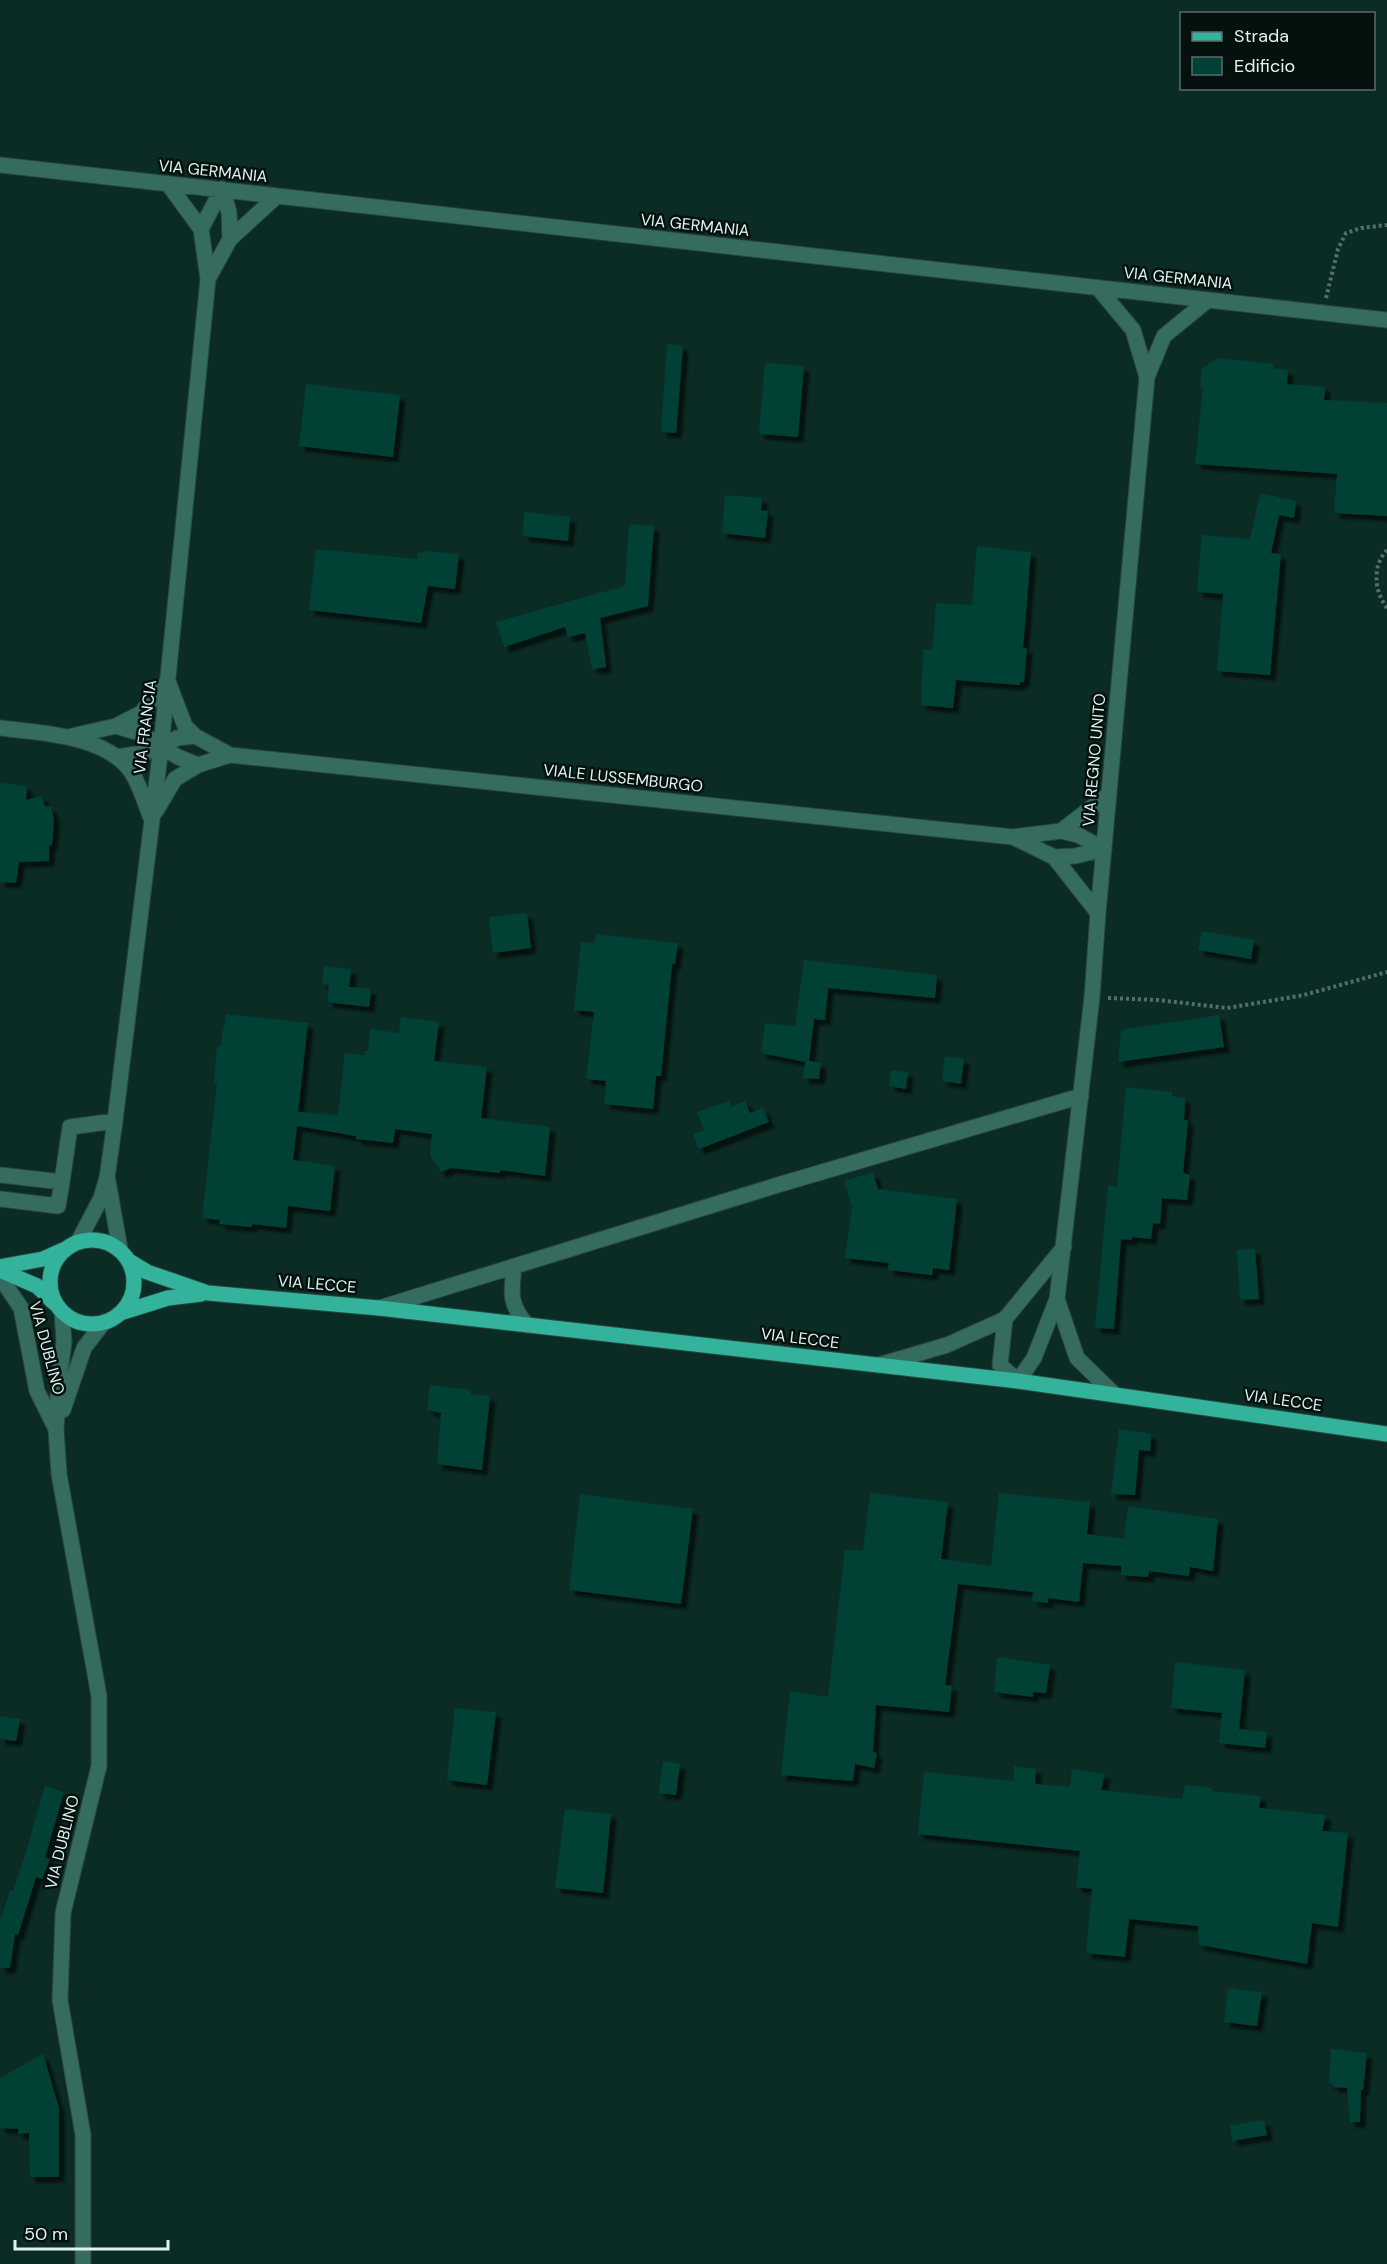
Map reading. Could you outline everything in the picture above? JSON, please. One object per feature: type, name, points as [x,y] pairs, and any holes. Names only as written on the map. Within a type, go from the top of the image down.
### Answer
[{"type":"main road","points":[[100,1240],[124,1255],[134,1274],[134,1289],[129,1302],[120,1313],[104,1322],[82,1323],[59,1308],[37,1286],[0,1269],[43,1258],[78,1242],[100,1240]]},
{"type":"main road","points":[[59,1308],[51,1291],[50,1276],[63,1250]]},
{"type":"main road","name":"VIA LECCE","points":[[124,1255],[147,1272],[208,1293]]},
{"type":"main road","name":"VIA LECCE","points":[[120,1313],[168,1298],[208,1293],[379,1308],[1018,1381],[1387,1434]]},
{"type":"street","name":"VIA GERMANIA","points":[[0,165],[1387,320]]},
{"type":"street","points":[[168,184],[201,228],[208,279]]},
{"type":"street","points":[[201,228],[222,189]]},
{"type":"street","points":[[222,189],[229,212],[230,239]]},
{"type":"street","points":[[208,279],[230,239],[277,196]]},
{"type":"street","name":"VIA FRANCIA","points":[[107,1178],[161,747],[208,279]]},
{"type":"street","points":[[1098,288],[1133,330],[1147,377]]},
{"type":"street","name":"VIA REGNO UNITO","points":[[1057,1299],[1092,997],[1147,377],[1164,336],[1208,300]]},
{"type":"street","points":[[72,736],[116,726],[141,713],[168,681],[185,726],[195,736],[230,755]]},
{"type":"street","points":[[116,726],[142,734],[178,757],[198,765]]},
{"type":"street","points":[[0,728],[72,736],[117,757],[131,772],[151,819]]},
{"type":"street","points":[[117,757],[143,753],[177,738],[195,736]]},
{"type":"street","points":[[151,819],[175,779],[198,765],[230,755]]},
{"type":"street","name":"VIALE LUSSEMBURGO","points":[[230,755],[1012,837]]},
{"type":"street","points":[[1061,831],[1109,794]]},
{"type":"street","points":[[1012,837],[1061,831],[1078,835],[1104,849]]},
{"type":"street","points":[[1012,837],[1054,857],[1098,913]]},
{"type":"street","points":[[1054,857],[1075,856],[1104,849]]},
{"type":"street","points":[[379,1308],[781,1184],[1081,1096]]},
{"type":"street","points":[[0,1199],[58,1206],[70,1127],[115,1121]]},
{"type":"street","points":[[0,1175],[62,1182]]},
{"type":"street","points":[[78,1242],[101,1198],[107,1178]]},
{"type":"street","points":[[107,1178],[124,1255]]},
{"type":"street","points":[[878,1366],[947,1345],[1005,1319],[1064,1247]]},
{"type":"street","points":[[514,1268],[511,1294],[515,1312],[527,1325]]},
{"type":"street","name":"VIA DUBLINO","points":[[0,1277],[21,1308],[37,1391],[56,1430]]},
{"type":"street","points":[[1005,1319],[1000,1365],[1018,1381],[1034,1358],[1057,1299]]},
{"type":"street","points":[[1057,1299],[1077,1358],[1114,1394]]},
{"type":"street","name":"VIA DUBLINO","points":[[59,1308],[64,1342],[56,1430],[59,1474],[99,1696],[99,1766],[62,1924],[60,2000],[83,2135],[83,2264]]},
{"type":"street","name":"VIA DUBLINO","points":[[56,1430],[84,1348],[104,1322]]},
{"type":"path","points":[[1322,313],[1338,249],[1346,233],[1361,228],[1387,225]]},
{"type":"path","points":[[1387,550],[1379,558],[1377,587],[1387,608]]},
{"type":"path","points":[[1092,997],[1158,1000],[1227,1008],[1304,995],[1387,972]]},
{"type":"building","points":[[667,344],[683,346],[676,433],[661,432]]},
{"type":"building","points":[[1219,358],[1273,364],[1273,368],[1288,370],[1287,384],[1325,387],[1324,400],[1387,403],[1387,516],[1334,513],[1337,474],[1195,464],[1203,387],[1200,387],[1202,368]]},
{"type":"building","points":[[765,363],[804,366],[798,437],[759,434]]},
{"type":"building","points":[[306,384],[400,395],[393,457],[299,446]]},
{"type":"building","points":[[1260,493],[1296,501],[1294,518],[1279,515],[1271,553],[1281,554],[1270,675],[1217,671],[1223,594],[1197,592],[1202,535],[1250,539]]},
{"type":"building","points":[[725,495],[762,498],[761,510],[768,511],[765,538],[722,533]]},
{"type":"building","points":[[524,512],[570,517],[568,541],[523,536]]},
{"type":"building","points":[[629,524],[654,526],[648,606],[600,618],[606,667],[592,669],[585,633],[568,637],[565,627],[504,647],[496,622],[625,586]]},
{"type":"building","points":[[977,546],[1031,552],[1023,648],[1027,648],[1024,682],[1020,682],[1020,685],[956,680],[953,708],[921,705],[923,649],[931,650],[933,645],[936,603],[972,605]]},
{"type":"building","points":[[316,549],[417,559],[418,552],[426,553],[426,551],[459,554],[455,589],[428,586],[421,623],[309,610]]},
{"type":"building","points":[[0,783],[27,786],[26,800],[42,796],[45,807],[51,806],[54,819],[49,861],[19,862],[16,883],[0,882]]},
{"type":"building","points":[[527,913],[531,948],[493,953],[489,917]]},
{"type":"building","points":[[1202,931],[1254,940],[1251,959],[1198,950]]},
{"type":"building","points":[[596,934],[678,943],[675,964],[672,964],[661,1076],[656,1076],[653,1109],[604,1104],[606,1081],[586,1079],[594,1012],[574,1010],[581,942],[594,943]]},
{"type":"building","points":[[804,960],[937,975],[935,998],[828,988],[825,1020],[814,1019],[809,1061],[821,1063],[819,1079],[803,1078],[805,1062],[761,1053],[765,1023],[795,1026]]},
{"type":"building","points":[[324,966],[351,969],[349,987],[371,989],[369,1007],[327,1002],[329,985],[322,984]]},
{"type":"building","points":[[226,1014],[308,1023],[298,1112],[338,1115],[345,1053],[365,1055],[365,1051],[368,1051],[370,1029],[399,1033],[401,1017],[439,1022],[434,1061],[487,1067],[481,1118],[550,1127],[545,1176],[500,1170],[500,1173],[451,1168],[441,1172],[430,1156],[432,1134],[395,1129],[393,1143],[356,1139],[356,1136],[297,1126],[293,1160],[335,1166],[330,1211],[288,1206],[286,1228],[252,1224],[252,1227],[219,1224],[220,1220],[202,1218],[217,1083],[214,1083],[217,1046],[220,1047]]},
{"type":"building","points":[[1219,1015],[1224,1047],[1118,1062],[1121,1030]]},
{"type":"building","points":[[945,1056],[964,1059],[961,1084],[942,1081]]},
{"type":"building","points":[[891,1070],[908,1072],[906,1089],[889,1086]]},
{"type":"building","points":[[1126,1087],[1172,1092],[1172,1096],[1185,1098],[1184,1120],[1188,1120],[1183,1173],[1190,1175],[1187,1200],[1162,1198],[1160,1224],[1153,1223],[1151,1239],[1132,1237],[1131,1240],[1121,1239],[1114,1329],[1095,1328],[1108,1186],[1117,1187]]},
{"type":"building","points":[[729,1101],[731,1107],[745,1101],[750,1113],[763,1108],[769,1122],[699,1149],[693,1134],[704,1130],[697,1112]]},
{"type":"building","points":[[873,1172],[878,1189],[957,1199],[949,1270],[933,1268],[932,1275],[888,1270],[889,1263],[845,1258],[852,1207],[844,1181]]},
{"type":"building","points":[[1255,1249],[1259,1299],[1240,1300],[1237,1250]]},
{"type":"building","points":[[430,1385],[471,1390],[471,1394],[490,1396],[482,1470],[437,1464],[441,1413],[427,1410]]},
{"type":"building","points":[[1119,1429],[1151,1434],[1150,1451],[1139,1450],[1135,1495],[1111,1494]]},
{"type":"building","points":[[870,1493],[948,1502],[941,1559],[991,1566],[999,1493],[1090,1502],[1087,1534],[1124,1539],[1128,1506],[1218,1519],[1213,1571],[1190,1567],[1189,1576],[1149,1571],[1148,1577],[1121,1575],[1121,1566],[1083,1563],[1079,1602],[1048,1598],[1048,1603],[1032,1601],[1033,1592],[958,1584],[945,1685],[952,1686],[949,1712],[876,1705],[873,1752],[877,1753],[874,1768],[855,1764],[853,1781],[781,1775],[790,1691],[828,1697],[845,1549],[863,1551]]},
{"type":"building","points":[[580,1494],[693,1509],[681,1604],[569,1590]]},
{"type":"building","points":[[997,1657],[1050,1665],[1046,1693],[1033,1692],[1033,1697],[994,1692]]},
{"type":"building","points":[[1175,1662],[1245,1670],[1239,1729],[1267,1732],[1265,1748],[1219,1743],[1222,1713],[1171,1708]]},
{"type":"building","points":[[455,1708],[496,1712],[487,1785],[447,1780]]},
{"type":"building","points":[[0,1716],[20,1719],[16,1741],[0,1739]]},
{"type":"building","points":[[663,1761],[680,1764],[676,1795],[659,1793]]},
{"type":"building","points":[[1014,1766],[1036,1769],[1035,1784],[1070,1787],[1072,1769],[1105,1774],[1101,1790],[1182,1799],[1185,1785],[1212,1788],[1212,1791],[1261,1796],[1259,1808],[1326,1815],[1322,1831],[1348,1833],[1338,1927],[1312,1923],[1307,1964],[1199,1945],[1198,1926],[1129,1919],[1125,1957],[1086,1953],[1092,1889],[1076,1887],[1080,1851],[918,1834],[924,1772],[1014,1781]]},
{"type":"building","points":[[45,1786],[64,1792],[45,1857],[50,1859],[42,1879],[36,1877],[18,1935],[15,1934],[10,1968],[0,1968],[0,1922],[26,1852]]},
{"type":"building","points":[[565,1809],[611,1814],[603,1893],[555,1888]]},
{"type":"building","points":[[1228,1988],[1262,1992],[1257,2026],[1224,2022]]},
{"type":"building","points":[[1331,2049],[1367,2053],[1363,2090],[1361,2090],[1360,2122],[1350,2122],[1347,2088],[1333,2087],[1333,2084],[1329,2084]]},
{"type":"building","points":[[43,2054],[59,2108],[59,2177],[30,2177],[29,2133],[18,2134],[18,2129],[0,2128],[0,2078]]},
{"type":"building","points":[[1264,2120],[1267,2135],[1232,2141],[1230,2126]]}]
